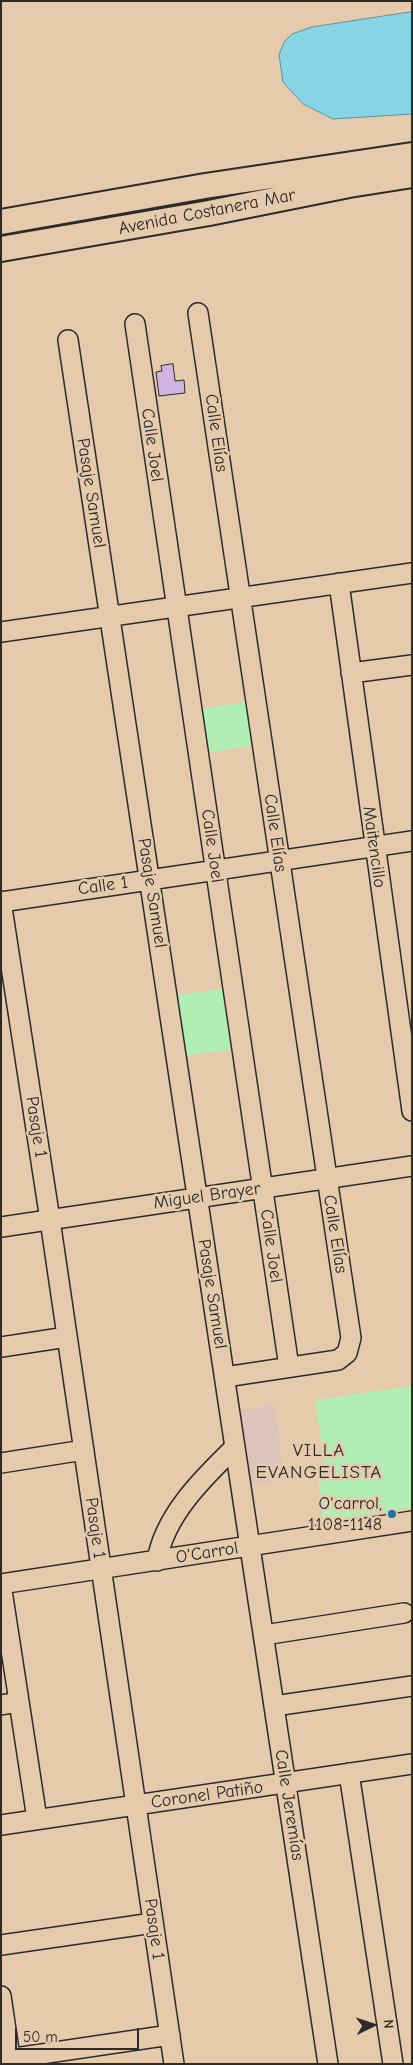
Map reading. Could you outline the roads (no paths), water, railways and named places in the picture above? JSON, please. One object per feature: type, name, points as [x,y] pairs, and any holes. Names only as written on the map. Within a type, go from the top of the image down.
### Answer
[{"type":"street","name":"Avenida Costanera Mar","points":[[1,222],[196,188],[412,155]]},
{"type":"street","name":"Avenida Costanera Mar","points":[[1,249],[209,214],[349,185],[412,175]]},
{"type":"street","name":"Calle Elías","points":[[198,313],[351,1338],[347,1353],[338,1360],[289,1368]]},
{"type":"street","name":"Calle Joel","points":[[134,324],[289,1368]]},
{"type":"street","name":"Pasaje Samuel","points":[[68,340],[234,1447],[251,1546]]},
{"type":"street","points":[[1,632],[412,573]]},
{"type":"street","name":"Maitencillo","points":[[339,583],[374,846],[409,1071],[412,1111]]},
{"type":"street","points":[[351,673],[412,665]]},
{"type":"street","name":"Calle 1","points":[[1,901],[412,841]]},
{"type":"street","name":"Pasaje 1","points":[[1,901],[8,993],[50,1220],[174,2064]]},
{"type":"street","name":"Miguel Brayer","points":[[1,1227],[412,1166]]},
{"type":"street","points":[[1,1347],[67,1337]]},
{"type":"street","points":[[225,1377],[289,1368]]},
{"type":"street","points":[[157,1561],[159,1547],[169,1523],[212,1470],[234,1447]]},
{"type":"street","points":[[1,1463],[84,1450]]},
{"type":"street","name":"O'Carrol","points":[[1,1584],[412,1521]]},
{"type":"street","name":"Calle Jeremías","points":[[251,1546],[328,2064]]},
{"type":"street","points":[[1,1584],[10,1703],[37,1820]]},
{"type":"street","points":[[264,1636],[404,1613]]},
{"type":"street","points":[[274,1706],[412,1686]]},
{"type":"street","name":"Coronel Patiño","points":[[1,1825],[412,1764]]},
{"type":"street","points":[[350,1774],[393,2064]]},
{"type":"street","points":[[1,1945],[153,1923]]},
{"type":"street","points":[[1,1996],[8,2061],[170,2035]]},
{"type":"water","points":[[412,12],[412,114],[333,119],[303,104],[283,82],[279,55],[284,42],[292,34],[312,27]]},
{"type":"place","name":"O'carrol, 1108-1148","points":[[392,1514]]},
{"type":"district","name":"VILLA EVANGELISTA","points":[[319,1462]]}]
